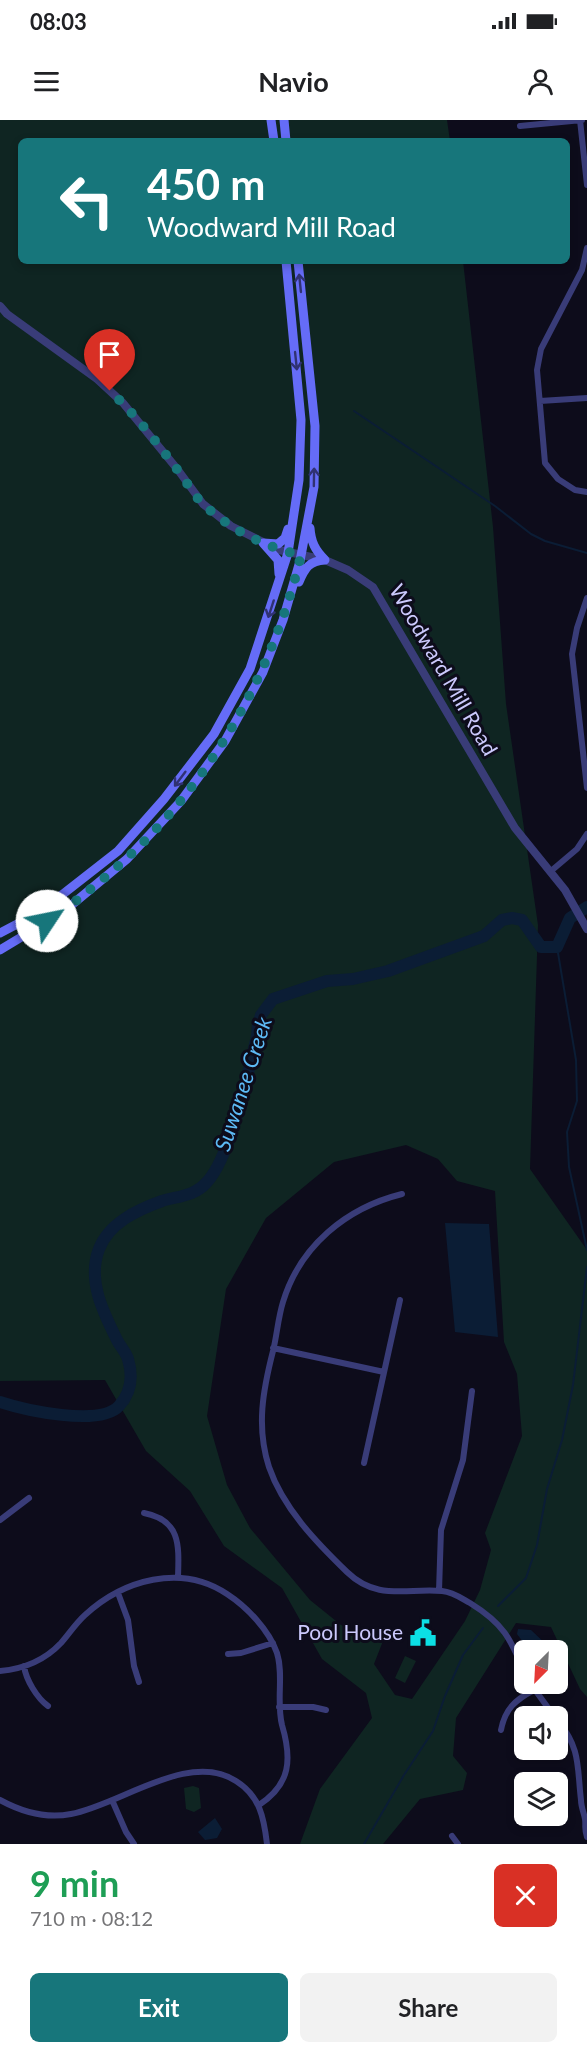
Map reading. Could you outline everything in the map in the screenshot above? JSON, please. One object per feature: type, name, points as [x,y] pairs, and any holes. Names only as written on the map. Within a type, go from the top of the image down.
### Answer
[{"type":"main road","points":[[272,120],[274,138]]},
{"type":"main road","points":[[284,120],[286,138]]},
{"type":"main road","points":[[0,933],[40,912],[118,851],[164,799],[214,734],[250,669],[288,553],[299,480],[301,420],[286,264]]},
{"type":"main road","points":[[282,620],[301,555],[314,487],[315,426],[298,264]]},
{"type":"main road","points":[[309,514],[310,538],[315,550],[325,560]]},
{"type":"main road","points":[[263,543],[273,544],[285,538],[294,516]]},
{"type":"main road","points":[[263,543],[278,560],[279,580]]},
{"type":"main road","points":[[0,950],[63,912],[127,860],[181,801],[225,741],[262,672],[303,571],[315,561],[325,560]]},
{"type":"street","points":[[520,126],[580,120],[587,185]]},
{"type":"street","points":[[587,248],[582,270],[541,349],[537,369],[545,463],[558,479],[575,490],[587,492]]},
{"type":"street","name":"Woodward Mill Road","points":[[0,306],[97,380],[123,403],[203,504],[231,526],[288,553],[325,560],[348,570],[373,587],[515,828],[570,897],[587,929]]},
{"type":"street","points":[[540,400],[587,398]]},
{"type":"street","points":[[587,598],[577,628],[572,654],[587,789]]},
{"type":"street","points":[[577,703],[585,702]]},
{"type":"street","points":[[551,871],[577,849],[587,834]]},
{"type":"street","points":[[402,1194],[370,1204],[332,1228],[316,1243],[297,1270],[287,1290],[280,1311],[263,1393],[262,1432],[272,1473],[291,1510],[346,1571],[362,1583],[389,1592],[439,1591],[458,1596],[496,1622],[514,1649]]},
{"type":"street","points":[[364,1463],[400,1300]]},
{"type":"street","points":[[273,1348],[384,1372]]},
{"type":"street","points":[[439,1591],[441,1530],[464,1455],[472,1391]]},
{"type":"street","points":[[0,1520],[29,1497]]},
{"type":"street","points":[[144,1513],[163,1520],[175,1535],[179,1547],[178,1578]]},
{"type":"street","points":[[0,1671],[24,1666],[47,1655],[59,1645],[86,1614],[118,1593],[147,1581],[178,1578],[201,1582],[227,1594],[249,1614],[273,1643],[279,1666],[279,1707],[289,1750],[288,1764],[278,1787],[259,1805]]},
{"type":"street","points":[[118,1593],[129,1626],[134,1666],[139,1682]]},
{"type":"street","points":[[228,1654],[241,1653],[273,1643]]},
{"type":"street","points":[[24,1666],[38,1696],[48,1706]]},
{"type":"street","points":[[501,1730],[510,1706],[528,1694]]},
{"type":"street","points":[[537,1694],[546,1706]]},
{"type":"street","points":[[279,1707],[313,1707],[326,1710]]},
{"type":"street","points":[[568,1734],[575,1749],[587,1837]]},
{"type":"street","points":[[0,1800],[22,1811],[37,1814],[56,1815],[77,1812],[181,1774],[205,1770],[235,1780],[249,1791],[259,1805],[267,1844]]},
{"type":"street","points":[[112,1800],[134,1844]]},
{"type":"street","points":[[452,1836],[458,1844]]},
{"type":"green space","points":[[0,120],[447,120],[450,138],[18,138],[18,264],[463,264],[493,527],[506,704],[538,925],[530,1169],[587,1250],[587,1697],[580,1689],[568,1663],[568,1640],[557,1640],[551,1627],[516,1623],[456,1718],[453,1756],[467,1773],[463,1790],[420,1799],[383,1844],[300,1844],[320,1789],[372,1718],[366,1693],[322,1659],[282,1588],[224,1546],[190,1491],[146,1451],[105,1380],[0,1381]],"holes":[[[406,1145],[438,1159],[457,1181],[495,1191],[504,1342],[517,1374],[522,1436],[485,1533],[491,1550],[480,1590],[465,1621],[412,1699],[395,1695],[374,1664],[383,1641],[341,1625],[310,1600],[250,1528],[227,1485],[207,1416],[226,1289],[266,1218],[334,1162]]]},
{"type":"green space","points":[[405,1656],[416,1661],[405,1683],[395,1678]]},
{"type":"green space","points":[[193,1786],[199,1788],[201,1808],[194,1812],[186,1809],[184,1788]]},
{"type":"water","points":[[445,1223],[489,1224],[498,1337],[455,1332]]},
{"type":"water","points":[[518,1629],[531,1630],[542,1640],[522,1640],[517,1634]]},
{"type":"water","points":[[215,1818],[222,1829],[217,1838],[205,1840],[198,1832]]},
{"type":"waterway","points":[[354,411],[495,506],[531,534],[545,541],[587,553]]},
{"type":"waterway","name":"Suwanee Creek","points":[[0,1402],[26,1409],[79,1416],[109,1412],[123,1401],[130,1384],[130,1365],[98,1296],[95,1272],[99,1249],[110,1232],[125,1219],[162,1201],[197,1190],[216,1170],[238,1113],[261,1015],[273,999],[327,981],[353,979],[388,971],[484,936],[502,920],[512,918],[522,920],[541,947],[557,947],[570,918],[587,907]]},
{"type":"waterway","points":[[557,947],[576,1060],[577,1101],[567,1132],[569,1167],[587,1250]]},
{"type":"waterway","points":[[498,1606],[526,1578],[537,1545],[547,1489],[562,1440],[573,1385],[587,1267]]},
{"type":"waterway","points":[[364,1844],[404,1775],[433,1731],[463,1655],[483,1628]]},
{"type":"place","name":"Pool House","points":[[423,1633]]},
{"type":"route","points":[[47,921],[63,912],[127,860],[181,801],[225,741],[262,672],[282,620],[301,555],[288,553],[263,543],[231,526],[203,504],[123,403],[110,391]]}]
